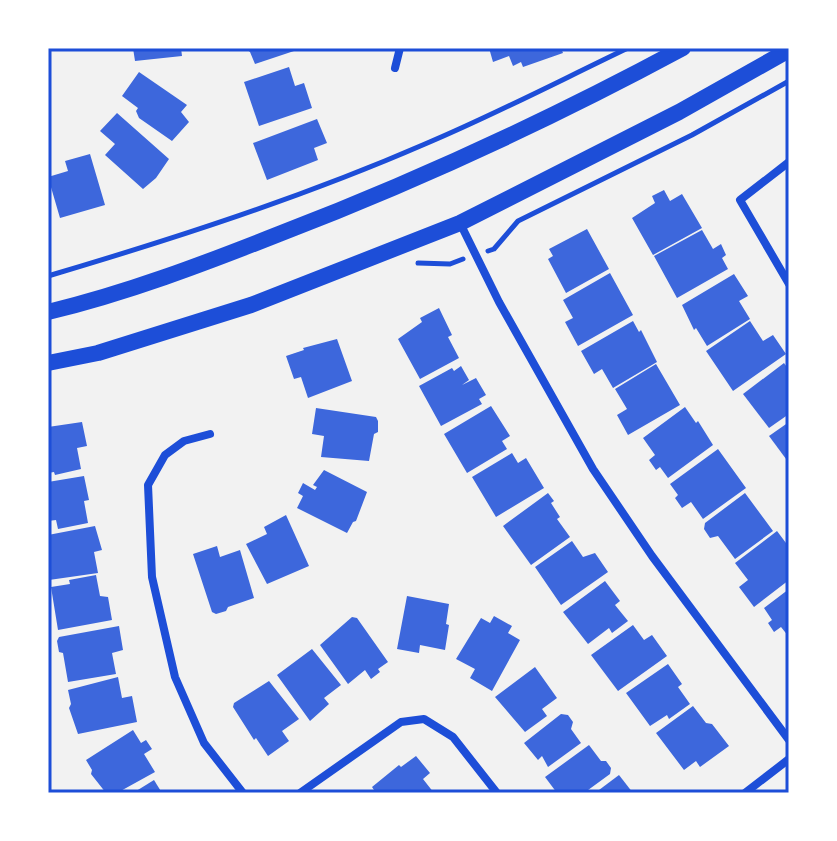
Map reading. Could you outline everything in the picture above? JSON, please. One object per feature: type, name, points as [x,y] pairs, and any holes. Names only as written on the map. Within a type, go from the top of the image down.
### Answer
[{"type":"main road","points":[[48,312],[93,301],[200,265],[351,206],[456,160],[683,48]]},
{"type":"main road","points":[[48,363],[128,344],[251,305],[460,223],[679,112],[789,50]]},
{"type":"street","points":[[395,68],[400,48]]},
{"type":"street","points":[[789,162],[740,200],[789,284]]},
{"type":"street","points":[[460,223],[499,302],[593,469],[652,556],[789,740]]},
{"type":"street","points":[[210,434],[184,441],[165,455],[148,485],[152,577],[175,677],[204,743],[243,793]]},
{"type":"street","points":[[300,793],[401,722],[424,719],[453,737],[497,793]]},
{"type":"street","points":[[745,793],[789,759]]},
{"type":"path","points":[[48,276],[230,220],[320,186],[426,144],[628,48]]},
{"type":"path","points":[[494,249],[518,221],[692,135],[789,81]]},
{"type":"building","points":[[133,48],[181,48],[182,56],[135,61]]},
{"type":"building","points":[[245,48],[295,48],[294,51],[255,64]]},
{"type":"building","points":[[489,48],[561,48],[563,53],[523,67],[521,62],[513,66],[509,56],[493,62]]},
{"type":"building","points":[[289,67],[295,86],[304,83],[312,108],[259,126],[244,82]]},
{"type":"building","points":[[139,72],[187,105],[181,112],[189,122],[172,141],[139,118],[138,108],[122,96]]},
{"type":"building","points":[[117,113],[169,159],[156,178],[143,189],[105,155],[115,144],[100,131]]},
{"type":"building","points":[[317,119],[327,143],[314,148],[318,160],[267,180],[253,143]]},
{"type":"building","points":[[90,154],[105,205],[60,218],[48,177],[68,171],[65,161]]},
{"type":"building","points":[[664,190],[670,201],[682,194],[702,228],[653,255],[632,218],[655,203],[652,196]]},
{"type":"building","points":[[587,229],[609,269],[566,293],[548,259],[553,256],[549,249]]},
{"type":"building","points":[[702,230],[713,249],[721,244],[726,255],[722,258],[728,269],[677,298],[654,256]]},
{"type":"building","points":[[610,273],[633,315],[578,346],[565,322],[573,318],[563,300]]},
{"type":"building","points":[[734,274],[748,296],[739,301],[750,319],[707,346],[696,328],[694,330],[682,305]]},
{"type":"building","points":[[439,308],[452,335],[448,337],[459,358],[420,379],[398,339],[422,322],[420,318]]},
{"type":"building","points":[[633,321],[657,362],[613,388],[602,369],[594,374],[581,351]]},
{"type":"building","points":[[750,321],[763,341],[773,335],[786,354],[733,391],[706,351]]},
{"type":"building","points":[[337,339],[352,381],[308,398],[301,377],[294,379],[286,356]]},
{"type":"building","points":[[784,363],[789,370],[789,414],[769,428],[743,394]]},
{"type":"building","points":[[656,364],[680,405],[628,435],[617,415],[627,409],[615,389]]},
{"type":"building","points":[[461,366],[469,380],[462,385],[476,378],[486,395],[479,399],[482,404],[441,426],[419,386]]},
{"type":"building","points":[[491,406],[510,436],[502,441],[507,449],[467,473],[444,434]]},
{"type":"building","points":[[685,407],[713,445],[668,478],[660,467],[656,470],[649,460],[655,455],[643,438]]},
{"type":"building","points":[[316,408],[376,417],[378,432],[374,434],[369,461],[321,457],[324,436],[312,434]]},
{"type":"building","points":[[82,422],[87,446],[77,448],[81,469],[55,475],[54,472],[48,473],[48,427]]},
{"type":"building","points":[[789,422],[789,463],[769,436]]},
{"type":"building","points":[[718,449],[746,488],[703,519],[691,502],[682,508],[670,484]]},
{"type":"building","points":[[512,453],[518,463],[526,458],[544,488],[496,517],[472,477]]},
{"type":"building","points":[[324,470],[367,492],[356,521],[347,533],[297,508],[303,496],[298,493],[303,483],[315,490],[317,487],[313,485]]},
{"type":"building","points":[[84,476],[89,500],[84,501],[88,523],[58,529],[56,520],[48,521],[48,482]]},
{"type":"building","points":[[548,493],[560,517],[557,519],[570,537],[531,565],[503,526]]},
{"type":"building","points":[[745,493],[773,531],[735,559],[718,536],[710,538],[704,529],[705,523]]},
{"type":"building","points":[[286,515],[309,566],[267,584],[246,544],[267,534],[264,527]]},
{"type":"building","points":[[95,526],[102,550],[94,552],[98,573],[49,580],[48,535]]},
{"type":"building","points":[[777,531],[789,547],[789,580],[754,607],[739,587],[748,580],[735,563]]},
{"type":"building","points":[[572,541],[583,557],[595,553],[608,572],[561,605],[535,567]]},
{"type":"building","points":[[217,546],[220,557],[240,550],[254,598],[216,614],[212,612],[193,554]]},
{"type":"building","points":[[96,575],[100,596],[108,597],[112,620],[58,630],[51,587]]},
{"type":"building","points":[[605,581],[620,601],[615,605],[628,621],[612,633],[609,628],[588,644],[563,612]]},
{"type":"building","points":[[789,589],[789,637],[781,627],[774,632],[768,623],[772,620],[764,608]]},
{"type":"building","points":[[407,596],[449,604],[445,650],[420,645],[419,653],[397,649]]},
{"type":"building","points":[[494,616],[512,626],[508,633],[520,640],[492,691],[470,678],[475,669],[456,659],[481,618],[490,623]]},
{"type":"building","points":[[352,617],[357,618],[388,662],[371,679],[365,670],[348,684],[320,645]]},
{"type":"building","points":[[633,625],[644,640],[652,635],[667,656],[618,691],[591,655]]},
{"type":"building","points":[[119,626],[123,650],[112,653],[116,674],[68,682],[63,653],[59,652],[59,637]]},
{"type":"building","points":[[312,649],[341,685],[324,698],[329,704],[310,721],[277,675]]},
{"type":"building","points":[[668,664],[682,684],[678,687],[690,704],[669,719],[667,715],[650,726],[626,693]]},
{"type":"building","points":[[535,667],[557,698],[542,709],[547,716],[525,732],[495,697]]},
{"type":"building","points":[[118,677],[122,698],[132,696],[137,722],[78,734],[69,708],[68,690]]},
{"type":"building","points":[[269,681],[299,719],[282,731],[289,741],[268,756],[233,707],[234,703]]},
{"type":"building","points":[[693,706],[729,746],[700,767],[696,761],[684,770],[656,733]]},
{"type":"building","points":[[561,714],[568,715],[573,722],[571,729],[581,743],[548,767],[542,756],[538,760],[524,743]]},
{"type":"building","points":[[133,730],[141,743],[146,740],[152,749],[144,754],[155,772],[117,793],[106,793],[91,774],[86,760]]},
{"type":"building","points":[[589,745],[601,761],[606,761],[611,768],[610,774],[584,793],[557,793],[545,777]]},
{"type":"building","points":[[416,756],[430,773],[423,779],[434,793],[376,793],[372,787],[399,765],[401,767]]},
{"type":"building","points":[[619,775],[633,793],[595,793]]},
{"type":"building","points":[[154,780],[162,793],[133,793]]}]
